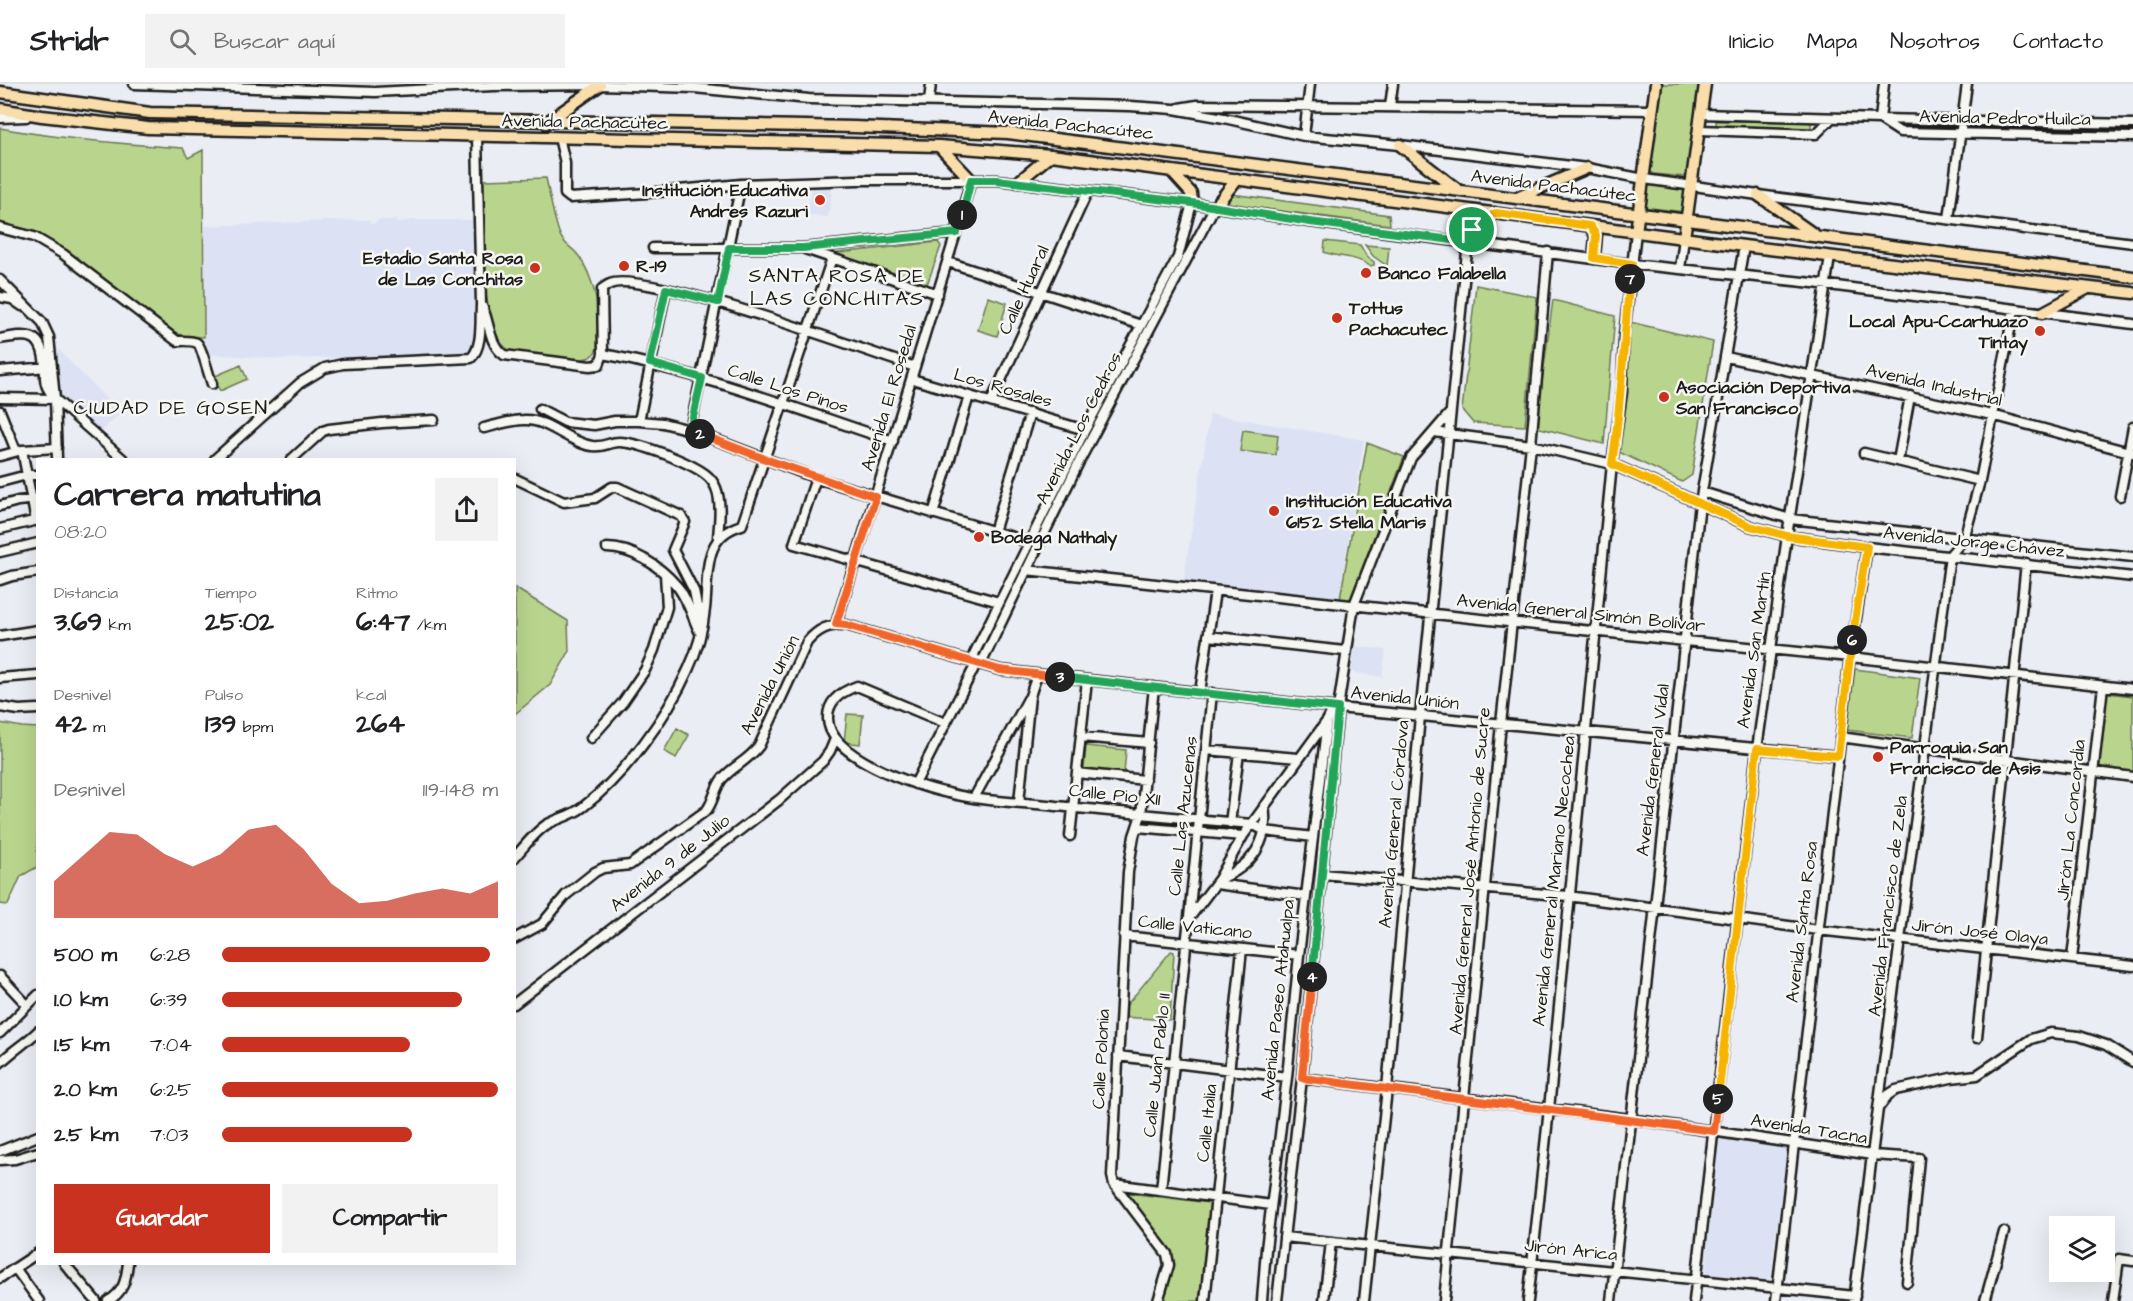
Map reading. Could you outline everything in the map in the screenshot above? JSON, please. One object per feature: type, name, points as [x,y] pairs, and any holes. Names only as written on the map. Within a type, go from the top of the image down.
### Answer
[{"type":"main road","points":[[1636,232],[1656,84]]},
{"type":"main road","points":[[1684,238],[1705,84]]},
{"type":"main road","points":[[546,123],[600,86]]},
{"type":"main road","name":"Avenida Pachacútec","points":[[0,92],[65,103],[150,113],[1008,133],[2131,277]]},
{"type":"main road","points":[[62,118],[65,103]]},
{"type":"main road","name":"Avenida Pachacútec","points":[[0,109],[148,128],[939,146],[1051,155],[1830,257],[2130,293]]},
{"type":"main road","points":[[799,143],[800,127]]},
{"type":"main road","points":[[1400,145],[1458,191]]},
{"type":"main road","points":[[939,146],[971,180]]},
{"type":"main road","points":[[1137,166],[1139,149]]},
{"type":"main road","points":[[1018,182],[1051,155]]},
{"type":"main road","points":[[1516,198],[1587,168]]},
{"type":"main road","points":[[1171,171],[1191,193],[1192,203]]},
{"type":"main road","points":[[1214,208],[1237,179]]},
{"type":"main road","points":[[1758,195],[1818,237]]},
{"type":"main road","points":[[1468,242],[1472,230],[1496,213]]},
{"type":"main road","points":[[1590,226],[1596,235],[1594,258]]},
{"type":"main road","points":[[2130,293],[2131,277]]},
{"type":"main road","points":[[2042,313],[2088,288]]},
{"type":"street","name":"Avenida Pachacútec","points":[[134,84],[374,88],[493,85],[694,86],[809,99],[1174,109],[1304,136],[1400,145],[1587,168],[1644,179],[1758,195],[2133,243]]},
{"type":"street","points":[[929,101],[931,84]]},
{"type":"street","points":[[1304,136],[1310,84]]},
{"type":"street","points":[[1390,106],[1393,84]]},
{"type":"street","points":[[1880,119],[1884,84]]},
{"type":"street","points":[[1949,219],[1967,84]]},
{"type":"street","points":[[1174,109],[1197,105],[1652,110]]},
{"type":"street","points":[[1701,114],[2133,124]]},
{"type":"street","points":[[0,118],[42,116]]},
{"type":"street","points":[[1699,130],[1816,134],[1832,118]]},
{"type":"street","name":"Avenida Pedro Huilca","points":[[1880,119],[1900,132],[2133,137]]},
{"type":"street","points":[[216,458],[300,383],[326,368],[343,364],[471,358],[475,354],[481,304],[477,136]]},
{"type":"street","points":[[559,137],[565,163],[565,194],[570,198],[741,184],[857,180],[1018,182],[1192,203],[1310,222],[1632,264],[1826,285],[2133,324]]},
{"type":"street","name":"Avenida El Rosedal","points":[[836,624],[957,233],[971,180]]},
{"type":"street","points":[[690,430],[741,184]]},
{"type":"street","name":"Calle Huaral","points":[[991,402],[1088,191]]},
{"type":"street","name":"Avenida Los Cedros","points":[[976,664],[974,654],[999,602],[1085,430],[1178,257],[1192,203]]},
{"type":"street","name":"Avenida Los Cedros","points":[[915,784],[976,664],[984,658],[1080,460],[1214,208]]},
{"type":"street","points":[[1188,222],[1204,226]]},
{"type":"street","points":[[0,228],[34,237],[63,254],[177,340],[196,342],[201,346],[205,367],[212,384]]},
{"type":"street","name":"Avenida General Mariano Necochea","points":[[1528,1301],[1549,1109],[1594,632],[1622,392],[1624,334],[1636,232]]},
{"type":"street","points":[[653,248],[803,248],[957,233]]},
{"type":"street","points":[[1680,269],[1684,238]]},
{"type":"street","name":"Avenida General Córdova","points":[[1364,1301],[1387,1089],[1420,716],[1468,242]]},
{"type":"street","name":"Avenida General Vidal","points":[[1611,1301],[1700,503],[1744,246]]},
{"type":"street","points":[[803,248],[938,294]]},
{"type":"street","name":"Avenida General José Antonio de Sucre","points":[[1444,1301],[1501,724],[1532,445],[1548,252]]},
{"type":"street","name":"Avenida San Martín","points":[[1694,1301],[1770,649],[1830,257]]},
{"type":"street","points":[[516,856],[540,830],[582,808],[637,752],[658,724],[688,672],[701,631],[705,608],[707,568],[714,545],[725,532],[742,525],[832,258]]},
{"type":"street","points":[[948,262],[1141,325]]},
{"type":"street","points":[[0,280],[42,322],[49,337],[48,367]]},
{"type":"street","points":[[481,304],[486,313],[494,342],[504,355],[597,366],[601,363],[603,354],[603,289],[610,283],[624,282],[666,289],[718,302],[915,368]]},
{"type":"street","points":[[639,421],[666,289]]},
{"type":"street","points":[[0,297],[12,299],[35,315]]},
{"type":"street","points":[[1950,555],[1964,539],[1980,481],[2014,310]]},
{"type":"street","points":[[0,339],[20,335],[32,336],[43,350],[55,399],[57,458]]},
{"type":"street","name":"Calle Los Pinos","points":[[603,354],[650,363],[702,378],[893,441]]},
{"type":"street","name":"Avenida Industrial","points":[[1726,357],[1813,374],[1992,415],[2131,453]]},
{"type":"street","points":[[0,371],[48,367]]},
{"type":"street","name":"Los Rosales","points":[[912,379],[1085,430]]},
{"type":"street","points":[[933,514],[969,396]]},
{"type":"street","points":[[1898,461],[1910,396]]},
{"type":"street","points":[[0,398],[55,399],[122,458]]},
{"type":"street","points":[[540,410],[565,422],[594,425],[615,421],[639,421],[663,423],[690,430],[816,478],[1029,542]]},
{"type":"street","points":[[0,411],[19,450],[35,499],[0,506]]},
{"type":"street","name":"Avenida Paseo Atahualpa","points":[[1277,1301],[1345,651],[1354,605],[1411,458],[1451,411]]},
{"type":"street","points":[[994,532],[1030,413]]},
{"type":"street","points":[[484,428],[526,419],[537,421],[593,446],[604,446],[616,441],[628,443],[645,447],[687,465],[704,474],[716,488],[720,507],[718,538]]},
{"type":"street","points":[[293,458],[328,429],[434,420]]},
{"type":"street","points":[[2120,496],[2131,453],[2133,427]]},
{"type":"street","name":"Avenida Jorge Chávez","points":[[1434,432],[1532,445],[1612,464],[1750,526],[1787,536],[2133,577]]},
{"type":"street","points":[[0,456],[19,450],[57,448]]},
{"type":"street","points":[[1864,453],[1980,481]]},
{"type":"street","points":[[0,482],[36,475]]},
{"type":"street","points":[[816,478],[794,544],[999,602]]},
{"type":"street","points":[[516,479],[564,502],[596,498],[612,487],[617,487],[681,516],[685,522],[673,550],[694,591],[701,631]]},
{"type":"street","name":"Avenida Jorge Chávez","points":[[1702,492],[1790,519],[2133,557]]},
{"type":"street","points":[[0,529],[36,521]]},
{"type":"street","points":[[0,552],[36,543]]},
{"type":"street","name":"Avenida Santa Rosa","points":[[1776,1301],[1840,737],[1867,547]]},
{"type":"street","points":[[607,548],[628,551],[665,574],[683,594],[701,631]]},
{"type":"street","name":"Avenida Francisco de Zela","points":[[1855,1298],[1950,555]]},
{"type":"street","points":[[1977,1038],[2026,563]]},
{"type":"street","name":"Avenida General Simón Bolívar","points":[[1026,570],[2133,689]]},
{"type":"street","points":[[0,580],[36,572]]},
{"type":"street","points":[[591,738],[623,702],[645,670],[668,607],[665,574]]},
{"type":"street","points":[[1200,692],[1215,591]]},
{"type":"street","name":"Avenida Unión","points":[[516,938],[542,924],[566,895],[595,872],[603,868],[630,865],[707,810],[724,777],[751,757],[759,746],[807,642],[817,631],[836,624],[976,664],[1037,675],[1338,708],[1838,756]]},
{"type":"street","points":[[0,636],[36,630]]},
{"type":"street","points":[[1208,636],[1345,651]]},
{"type":"street","points":[[0,678],[36,675]]},
{"type":"street","points":[[974,798],[1030,696],[1037,675]]},
{"type":"street","points":[[1070,836],[1087,680]]},
{"type":"street","points":[[835,739],[827,716],[838,695],[857,686],[945,723]]},
{"type":"street","name":"Jirón La Concordia","points":[[2072,959],[2103,686]]},
{"type":"street","name":"Calle Polonia","points":[[1114,1184],[1112,1176],[1130,851],[1141,815],[1155,687]]},
{"type":"street","name":"Calle Las Azucenas","points":[[1186,943],[1212,693]]},
{"type":"street","points":[[1019,802],[1030,696]]},
{"type":"street","points":[[0,707],[19,710],[36,709]]},
{"type":"street","points":[[1189,919],[1218,882],[1243,836],[1264,806],[1330,715],[1338,708]]},
{"type":"street","name":"Avenida Paseo Atahualpa","points":[[1262,1301],[1327,721]]},
{"type":"street","points":[[1081,737],[1149,743]]},
{"type":"street","points":[[1840,737],[2133,777]]},
{"type":"street","name":"Calle Pio XII","points":[[835,739],[845,749],[866,762],[915,784],[950,794],[1141,815],[1252,824],[1265,831],[1313,837]]},
{"type":"street","name":"Avenida 9 de Julio","points":[[516,1002],[779,800],[823,761],[835,739]]},
{"type":"street","points":[[1206,750],[1298,758]]},
{"type":"street","points":[[1230,823],[1239,753]]},
{"type":"street","points":[[1077,773],[1145,780]]},
{"type":"street","points":[[1218,882],[1244,865],[1256,851],[1265,831],[1264,806]]},
{"type":"street","name":"Calle Pio XII","points":[[1137,827],[1243,836]]},
{"type":"street","name":"Jirón José Olaya","points":[[1322,874],[1568,896],[1737,920],[2133,966]]},
{"type":"street","points":[[1218,882],[1306,896]]},
{"type":"street","name":"Calle Vaticano","points":[[1124,936],[1299,955]]},
{"type":"street","name":"Calle Juan Pablo II","points":[[1161,1190],[1186,943]]},
{"type":"street","name":"Calle Italia","points":[[1205,1301],[1242,949]]},
{"type":"street","points":[[0,976],[27,1005]]},
{"type":"street","points":[[0,1033],[36,997]]},
{"type":"street","points":[[0,1063],[10,1052],[24,1045],[36,1033]]},
{"type":"street","points":[[1878,1108],[1888,1095],[1896,1090],[1977,1075],[2031,1039],[2051,1033],[2079,1036],[2106,1045],[2133,1062]]},
{"type":"street","points":[[1118,1056],[1287,1077]]},
{"type":"street","name":"Avenida Tacna","points":[[1302,1078],[1631,1119],[1872,1155],[1919,1158],[1907,1282]]},
{"type":"street","points":[[0,1151],[36,1137]]},
{"type":"street","points":[[0,1160],[15,1159],[36,1153]]},
{"type":"street","points":[[1114,1184],[1271,1205]]},
{"type":"street","points":[[1114,1184],[1167,1254],[1168,1265],[1158,1301]]},
{"type":"street","points":[[1985,1301],[2004,1232]]},
{"type":"street","name":"Jirón Arica","points":[[1284,1237],[1855,1298]]},
{"type":"street","points":[[1324,1301],[1330,1242]]},
{"type":"street","points":[[0,1278],[36,1254]]},
{"type":"street","points":[[2113,1301],[2119,1259],[2133,1261]]},
{"type":"street","points":[[66,1265],[96,1301]]},
{"type":"street","points":[[108,1301],[116,1296],[126,1281],[128,1265]]},
{"type":"street","points":[[15,1268],[39,1301]]},
{"type":"shaded area","name":"Institución Educativa Andres Razuri","points":[[833,185],[828,217],[807,214],[812,186]]},
{"type":"shaded area","points":[[370,220],[370,223],[376,223],[377,220],[396,220],[396,223],[411,220],[475,220],[473,350],[469,354],[281,359],[206,354],[204,337],[205,226]]},
{"type":"shaded area","points":[[57,348],[120,413],[100,433],[57,397]]},
{"type":"shaded area","name":"Institución Educativa 6152 Stella Maris","points":[[1210,414],[1364,440],[1339,599],[1183,583]]},
{"type":"shaded area","points":[[1355,646],[1386,650],[1382,677],[1351,672]]},
{"type":"shaded area","points":[[1719,1136],[1787,1146],[1770,1281],[1705,1274]]},
{"type":"green space","points":[[1659,84],[1701,84],[1688,175],[1685,177],[1654,174],[1648,166]]},
{"type":"green space","points":[[1716,121],[1811,121],[1811,129],[1716,129]]},
{"type":"green space","points":[[0,128],[91,141],[183,148],[188,158],[203,150],[204,337],[182,336],[155,321],[70,253],[36,232],[0,224]]},
{"type":"green space","name":"Estadio Santa Rosa de Las Conchitas","points":[[546,178],[560,235],[584,263],[595,294],[600,340],[594,353],[584,359],[544,358],[512,352],[503,345],[495,331],[490,312],[483,266],[481,217],[483,180]]},
{"type":"green space","points":[[1646,183],[1687,188],[1684,212],[1643,207]]},
{"type":"green space","points":[[1231,194],[1389,215],[1390,225],[1226,204]]},
{"type":"green space","points":[[1325,241],[1360,245],[1374,265],[1370,266],[1359,260],[1324,252]]},
{"type":"green space","points":[[938,242],[941,246],[926,287],[836,257],[838,253]]},
{"type":"green space","points":[[1365,245],[1389,247],[1387,266],[1373,256]]},
{"type":"green space","points":[[1476,285],[1537,297],[1525,426],[1473,423],[1462,410]]},
{"type":"green space","points":[[988,297],[1007,303],[997,336],[978,330]]},
{"type":"green space","points":[[1553,300],[1615,316],[1604,444],[1536,427]]},
{"type":"green space","name":"Asociación Deportiva San Francisco","points":[[1630,322],[1713,342],[1692,475],[1682,482],[1619,452]]},
{"type":"green space","points":[[241,365],[247,379],[220,391],[213,377]]},
{"type":"green space","points":[[1243,430],[1278,435],[1276,455],[1240,451]]},
{"type":"green space","points":[[1367,443],[1404,457],[1350,601],[1340,599]]},
{"type":"green space","points":[[516,589],[568,621],[569,652],[550,685],[516,713]]},
{"type":"green space","points":[[1855,669],[1920,678],[1912,738],[1847,730]]},
{"type":"green space","points":[[2107,693],[2133,696],[2133,773],[2098,769]]},
{"type":"green space","points":[[847,714],[863,715],[860,744],[844,742]]},
{"type":"green space","points":[[0,723],[36,728],[36,868],[21,876],[8,905],[0,904]]},
{"type":"green space","points":[[677,728],[689,735],[676,758],[664,751]]},
{"type":"green space","points":[[1086,746],[1126,750],[1124,773],[1084,769]]},
{"type":"green space","points":[[1171,951],[1174,952],[1170,1020],[1122,1017],[1125,1007]]},
{"type":"green space","points":[[1128,1193],[1210,1203],[1200,1301],[1160,1301],[1173,1260],[1126,1196]]},
{"type":"place","name":"Institución Educativa Andres Razuri","points":[[820,200]]},
{"type":"place","name":"R-19","points":[[624,266]]},
{"type":"place","name":"Estadio Santa Rosa de Las Conchitas","points":[[535,268]]},
{"type":"place","name":"Banco Falabella","points":[[1366,273]]},
{"type":"place","name":"Tottus Pachacutec","points":[[1337,318]]},
{"type":"place","name":"Local Apu-Ccarhuazo Tintay","points":[[2040,331]]},
{"type":"place","name":"Asociación Deportiva San Francisco","points":[[1664,397]]},
{"type":"place","name":"Institución Educativa 6152 Stella Maris","points":[[1274,511]]},
{"type":"place","name":"Bodega Nathaly","points":[[979,537]]},
{"type":"place","name":"Parroquia San Francisco de Asis","points":[[1878,757]]},
{"type":"district","name":"SANTA ROSA DE LAS CONCHITAS","points":[[837,288]]},
{"type":"district","name":"CIUDAD DE GOSEN","points":[[171,408]]},
{"type":"route","points":[[971,180],[997,180],[1192,203],[1310,222],[1468,242],[1472,230],[1496,213],[1590,226],[1596,235],[1594,258],[1632,264],[1624,334],[1622,392],[1612,464],[1750,526],[1787,536],[1867,547],[1838,756],[1757,749],[1714,1131],[1302,1078],[1338,708],[1000,670],[836,624],[876,497],[816,478],[690,430],[702,378],[650,363],[666,289],[718,302],[729,248],[803,248],[957,233],[971,180]]}]
